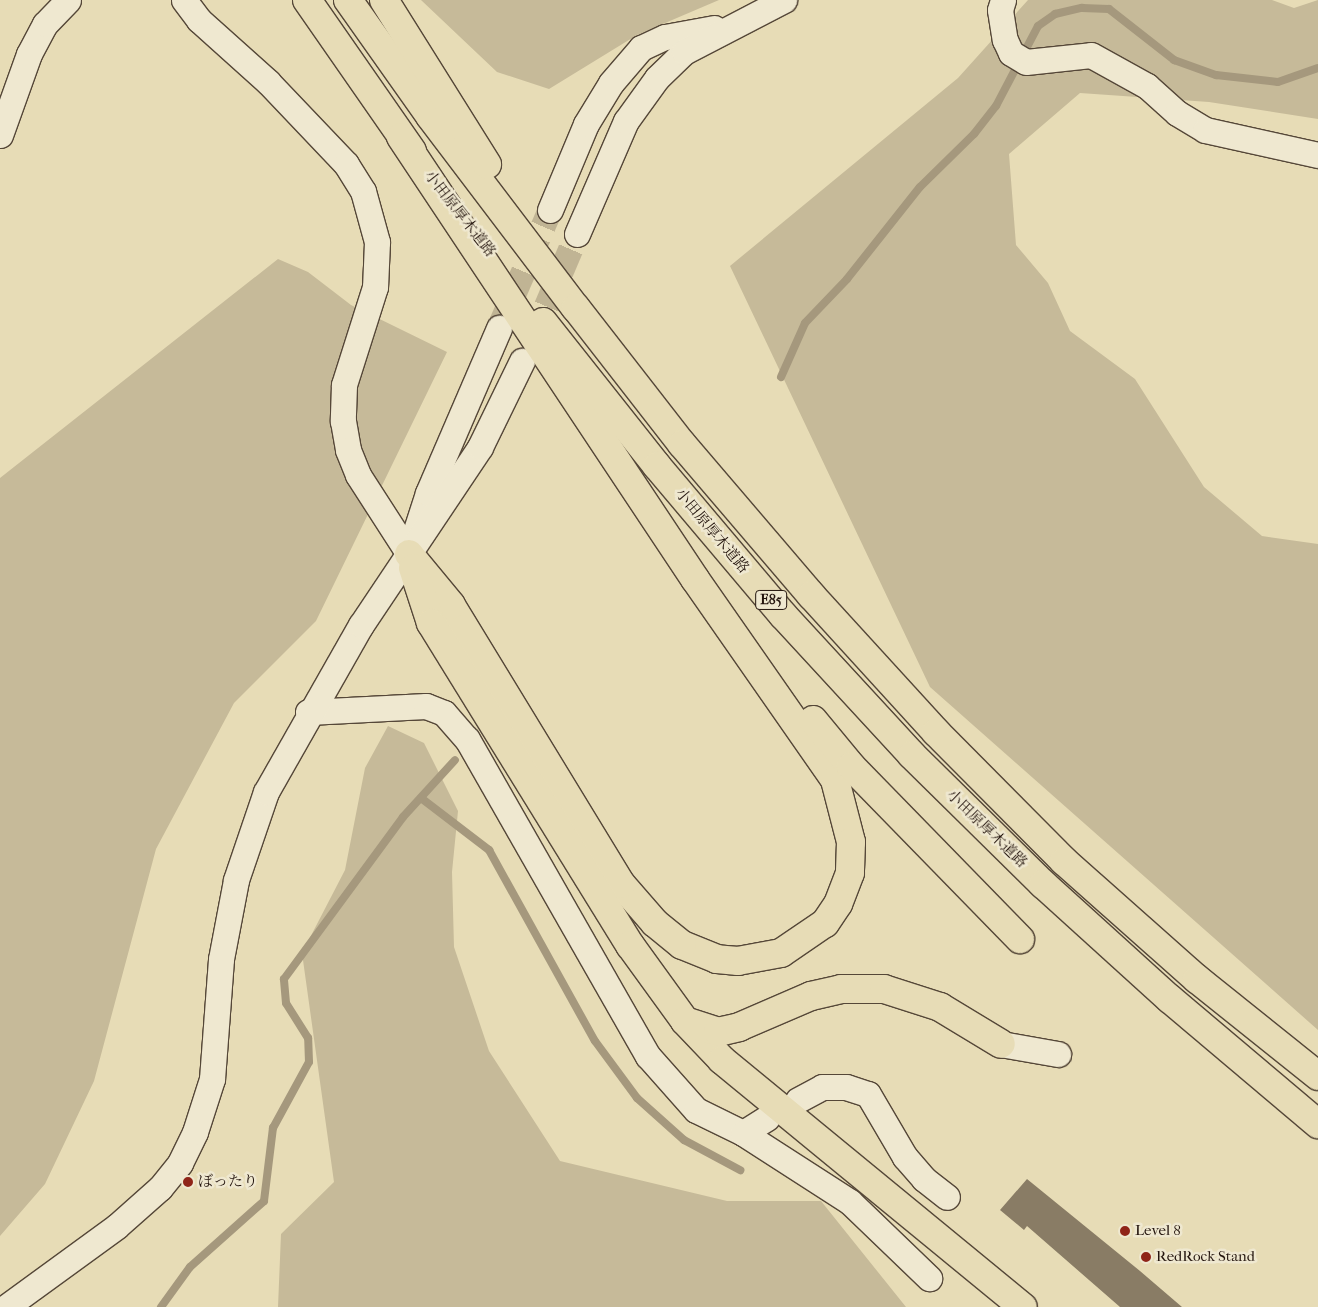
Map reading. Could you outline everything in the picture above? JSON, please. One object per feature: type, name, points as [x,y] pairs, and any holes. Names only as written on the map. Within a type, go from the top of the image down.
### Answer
[{"type":"highway","name":"小田原厚木道路","points":[[307,0],[401,137],[657,466],[783,615],[912,755],[1093,929],[1318,1124]]},
{"type":"highway","name":"小田原厚木道路","points":[[348,0],[430,116],[682,444],[936,732],[1064,861],[1197,979],[1318,1076]]},
{"type":"highway","points":[[384,0],[576,308]]},
{"type":"highway","points":[[401,137],[695,579],[835,780],[851,842],[850,873],[838,904],[825,923],[781,953],[756,960],[717,959],[682,945],[655,923],[621,884],[451,605],[409,554]]},
{"type":"highway","points":[[409,554],[431,623],[619,928],[685,1021],[722,1060],[1023,1307]]},
{"type":"highway","points":[[695,579],[852,766],[1020,939]]},
{"type":"highway","points":[[685,1021],[718,1032],[739,1027],[811,996],[841,989],[884,989],[940,1008],[1001,1044]]},
{"type":"street","points":[[0,135],[29,54],[44,24],[68,0]]},
{"type":"street","points":[[184,0],[199,20],[268,82],[346,164],[363,191],[377,242],[374,287],[344,385],[343,421],[348,450],[358,475],[409,554]]},
{"type":"street","points":[[577,234],[626,121],[657,78],[684,52],[784,0]]},
{"type":"street","points":[[1004,0],[1000,10],[1005,40],[1011,53],[1026,62],[1092,54],[1147,86],[1177,113],[1206,130],[1318,155]]},
{"type":"street","points":[[550,210],[586,124],[611,82],[640,48],[665,37],[736,24]]},
{"type":"street","points":[[409,554],[428,493],[499,328]]},
{"type":"street","points":[[6,1307],[118,1226],[160,1188],[180,1162],[195,1132],[212,1079],[221,959],[236,880],[266,792],[308,712],[480,447],[522,361]]},
{"type":"street","points":[[308,712],[426,706],[444,713],[467,739],[648,1056],[696,1110],[742,1133],[850,1202],[929,1278]]},
{"type":"street","points":[[1001,1044],[1058,1054]]},
{"type":"street","points":[[798,1100],[822,1087],[846,1087],[868,1094],[905,1156],[924,1179],[947,1198]]},
{"type":"street","points":[[742,1133],[767,1118]]},
{"type":"shaded area","points":[[421,0],[719,0],[637,35],[549,89],[497,72]]},
{"type":"shaded area","points":[[1028,0],[1272,0],[1294,8],[1318,0],[1318,119],[1209,102],[1080,93],[1009,154],[1016,245],[1048,283],[1070,331],[1135,379],[1204,487],[1262,536],[1318,544],[1318,1030],[930,687],[730,266],[958,78]]},
{"type":"shaded area","points":[[278,259],[308,272],[351,305],[447,352],[316,621],[234,703],[156,849],[94,1081],[45,1184],[0,1236],[0,478]]},
{"type":"shaded area","points":[[388,726],[424,743],[458,811],[452,872],[454,947],[489,1051],[560,1161],[727,1201],[821,1201],[906,1307],[278,1307],[281,1234],[334,1182],[302,953],[345,870],[365,768]]},
{"type":"building","points":[[1027,1179],[1182,1307],[1120,1307],[1027,1226],[1024,1230],[1000,1210]]},
{"type":"waterway","points":[[781,377],[805,323],[847,279],[920,187],[974,134],[996,106],[1038,26],[1055,14],[1082,8],[1109,9],[1174,60],[1216,75],[1278,82],[1318,68]]},
{"type":"waterway","points":[[161,1307],[190,1267],[264,1201],[273,1128],[309,1062],[308,1038],[286,1003],[284,979],[403,817],[455,760]]},
{"type":"waterway","points":[[421,798],[489,850],[595,1041],[637,1098],[684,1140],[740,1170]]},
{"type":"tunnel","points":[[499,328],[550,210]]},
{"type":"tunnel","points":[[532,340],[577,234]]},
{"type":"place","name":"ぼったり","points":[[188,1182]]},
{"type":"place","name":"Level 8","points":[[1125,1231]]},
{"type":"place","name":"RedRock Stand","points":[[1146,1257]]}]
